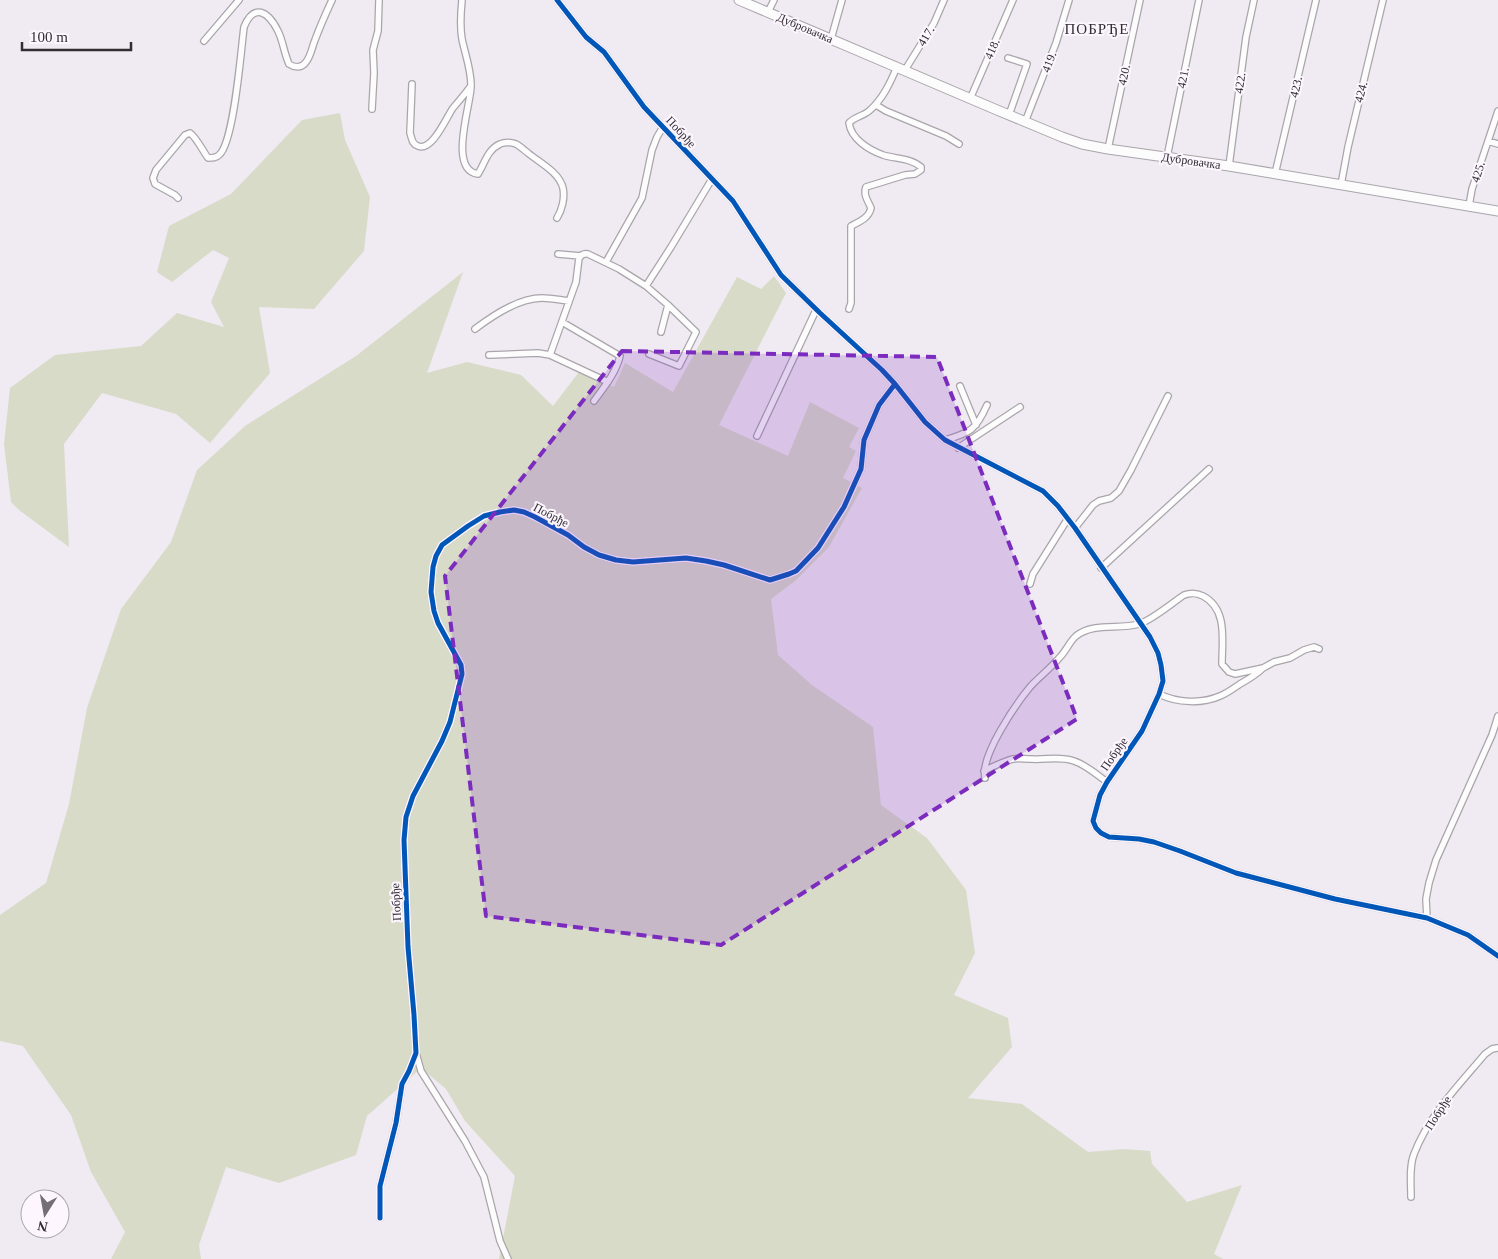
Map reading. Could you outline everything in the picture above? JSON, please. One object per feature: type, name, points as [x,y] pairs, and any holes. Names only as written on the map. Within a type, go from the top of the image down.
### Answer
[{"type":"main road","name":"Дубровачка","points":[[739,0],[970,99],[1075,141],[1108,149],[1229,166],[1498,211]]},
{"type":"street","points":[[204,41],[239,0]]},
{"type":"street","points":[[178,198],[155,184],[152,178],[156,170],[185,135],[190,133],[194,135],[208,158],[219,156],[223,151],[233,115],[244,27],[247,18],[253,12],[259,11],[266,14],[278,32],[289,64],[294,67],[301,66],[310,55],[332,0]]},
{"type":"street","points":[[372,109],[373,50],[378,31],[379,0]]},
{"type":"street","points":[[462,0],[461,33],[472,86],[462,138],[462,151],[468,170],[473,174],[478,174],[488,153],[502,143],[516,144],[558,177],[563,194],[562,211],[557,218]]},
{"type":"street","name":"Побрђе","points":[[558,0],[586,37],[604,52],[644,108],[733,201],[781,275],[816,310],[882,370],[925,422],[945,440],[1043,491],[1058,506],[1075,528],[1141,623],[1158,653],[1163,681],[1160,694],[1142,731],[1107,782],[1097,804],[1093,821],[1100,833],[1109,837],[1154,842],[1180,850],[1236,873],[1335,900],[1426,918],[1468,935],[1498,956]]},
{"type":"street","name":"Дубровачка","points":[[768,12],[774,0]]},
{"type":"street","points":[[831,39],[842,0]]},
{"type":"street","name":"417.","points":[[901,69],[934,23],[944,0]]},
{"type":"street","name":"418.","points":[[970,99],[1013,0]]},
{"type":"street","name":"419.","points":[[1025,122],[1056,43],[1069,0]]},
{"type":"street","name":"420.","points":[[1108,149],[1140,0]]},
{"type":"street","name":"421.","points":[[1167,157],[1199,0]]},
{"type":"street","name":"422.","points":[[1229,166],[1246,37],[1254,0]]},
{"type":"street","name":"423.","points":[[1275,174],[1316,0]]},
{"type":"street","name":"424.","points":[[1341,185],[1348,147],[1383,0]]},
{"type":"street","points":[[1008,58],[1027,64],[1009,115]]},
{"type":"street","points":[[849,309],[851,303],[851,226],[865,219],[870,214],[872,208],[865,196],[864,191],[866,187],[905,175],[915,174],[922,170],[921,167],[913,162],[885,155],[866,147],[858,140],[848,124],[876,105],[901,69]]},
{"type":"street","points":[[412,84],[410,133],[412,140],[419,147],[424,147],[432,142],[453,109],[472,86]]},
{"type":"street","points":[[876,105],[946,136],[958,144]]},
{"type":"street","name":"425.","points":[[1469,206],[1472,189],[1498,111]]},
{"type":"street","name":"Побрђе","points":[[606,262],[642,198],[652,150],[663,127]]},
{"type":"street","points":[[1488,141],[1498,144]]},
{"type":"street","points":[[646,286],[712,179]]},
{"type":"street","points":[[558,254],[581,256],[588,254],[606,262],[646,286],[668,304],[696,332],[679,366],[650,354]]},
{"type":"street","points":[[550,355],[576,282],[579,258],[581,256]]},
{"type":"street","points":[[475,329],[523,301],[541,298],[569,301]]},
{"type":"street","points":[[661,332],[668,304]]},
{"type":"street","points":[[757,436],[816,310]]},
{"type":"street","points":[[562,322],[620,356],[619,364],[594,401]]},
{"type":"street","points":[[489,355],[550,355],[608,382]]},
{"type":"street","name":"Побрђе","points":[[416,1053],[408,946],[404,840],[406,816],[413,796],[450,722],[462,674],[461,665],[438,624],[431,592],[432,573],[436,556],[442,545],[484,516],[514,510],[535,517],[599,555],[616,560],[633,562],[686,558],[724,565],[770,580],[789,574],[796,570],[818,548],[844,507],[861,469],[864,440],[879,404],[895,384]]},
{"type":"street","points":[[960,386],[976,425]]},
{"type":"street","points":[[1075,528],[1095,504],[1111,498],[1119,490],[1168,396]]},
{"type":"street","points":[[945,440],[968,432],[982,418],[987,405]]},
{"type":"street","points":[[958,448],[1020,407]]},
{"type":"street","points":[[1101,568],[1209,470]]},
{"type":"street","points":[[1030,584],[1033,574],[1067,520]]},
{"type":"street","points":[[985,778],[984,771],[993,745],[1015,707],[1031,687],[1061,657],[1076,636],[1098,628],[1131,626],[1141,623],[1184,595],[1198,593],[1212,602],[1220,615],[1222,624],[1222,664],[1224,668],[1235,674],[1263,668]]},
{"type":"street","points":[[1160,694],[1179,701],[1216,698],[1256,675],[1263,668],[1274,662],[1290,658],[1314,647],[1319,649]]},
{"type":"street","points":[[1426,918],[1428,883],[1436,860],[1492,735],[1498,716]]},
{"type":"street","points":[[984,771],[1007,760],[1018,758],[1060,758],[1082,764],[1107,782]]},
{"type":"street","name":"Побрђе","points":[[1411,1197],[1411,1176],[1414,1156],[1428,1127],[1449,1096],[1485,1054],[1492,1049],[1498,1048]]},
{"type":"street","points":[[380,1218],[380,1186],[396,1123],[402,1084],[416,1053]]},
{"type":"street","points":[[416,1053],[421,1071],[465,1141],[484,1177],[500,1241],[508,1259]]},
{"type":"highlighted area","points":[[622,351],[937,357],[1077,719],[721,945],[486,916],[445,576]]},
{"type":"green space","points":[[340,113],[345,140],[370,197],[364,251],[314,309],[259,307],[270,373],[210,443],[176,414],[102,393],[64,444],[69,547],[11,502],[4,444],[10,388],[55,355],[141,346],[177,313],[224,327],[211,302],[229,258],[213,250],[172,282],[157,272],[169,226],[231,194],[302,120]]},
{"type":"green space","points":[[463,272],[427,373],[467,362],[521,375],[553,406],[579,372],[614,387],[625,363],[673,392],[737,277],[761,289],[774,276],[786,293],[719,425],[788,456],[810,402],[859,428],[849,447],[856,451],[843,478],[862,488],[829,547],[795,581],[771,599],[778,655],[812,685],[873,727],[881,805],[927,838],[966,890],[975,953],[954,995],[1008,1018],[1012,1047],[968,1098],[1022,1104],[1088,1152],[1124,1149],[1150,1151],[1152,1164],[1187,1202],[1242,1185],[1214,1254],[1223,1259],[499,1259],[515,1176],[465,1121],[446,1089],[421,1068],[367,1116],[356,1155],[279,1183],[226,1167],[199,1245],[201,1259],[111,1259],[125,1232],[91,1172],[71,1115],[23,1046],[0,1041],[0,915],[46,883],[69,804],[87,708],[121,609],[171,542],[197,470],[245,426],[356,356]]},
{"type":"cycle path","points":[[557,0],[586,37],[604,52],[644,107],[733,201],[781,275],[882,370],[925,422],[945,440],[1043,491],[1058,506],[1075,528],[1150,637],[1158,653],[1163,681],[1142,731],[1100,795],[1093,821],[1096,828],[1109,837],[1154,842],[1236,873],[1335,899],[1427,918],[1468,935],[1498,956]]},
{"type":"cycle path","points":[[380,1218],[380,1186],[396,1123],[402,1084],[416,1053],[408,947],[404,840],[406,817],[413,796],[450,722],[462,674],[461,665],[438,623],[431,592],[433,567],[442,545],[484,516],[514,510],[535,517],[599,555],[616,560],[633,562],[686,558],[724,565],[770,580],[789,574],[796,571],[818,548],[844,507],[861,469],[864,440],[879,405],[895,384]]},
{"type":"district","name":"ПОБРЂЕ","points":[[1097,29]]}]
